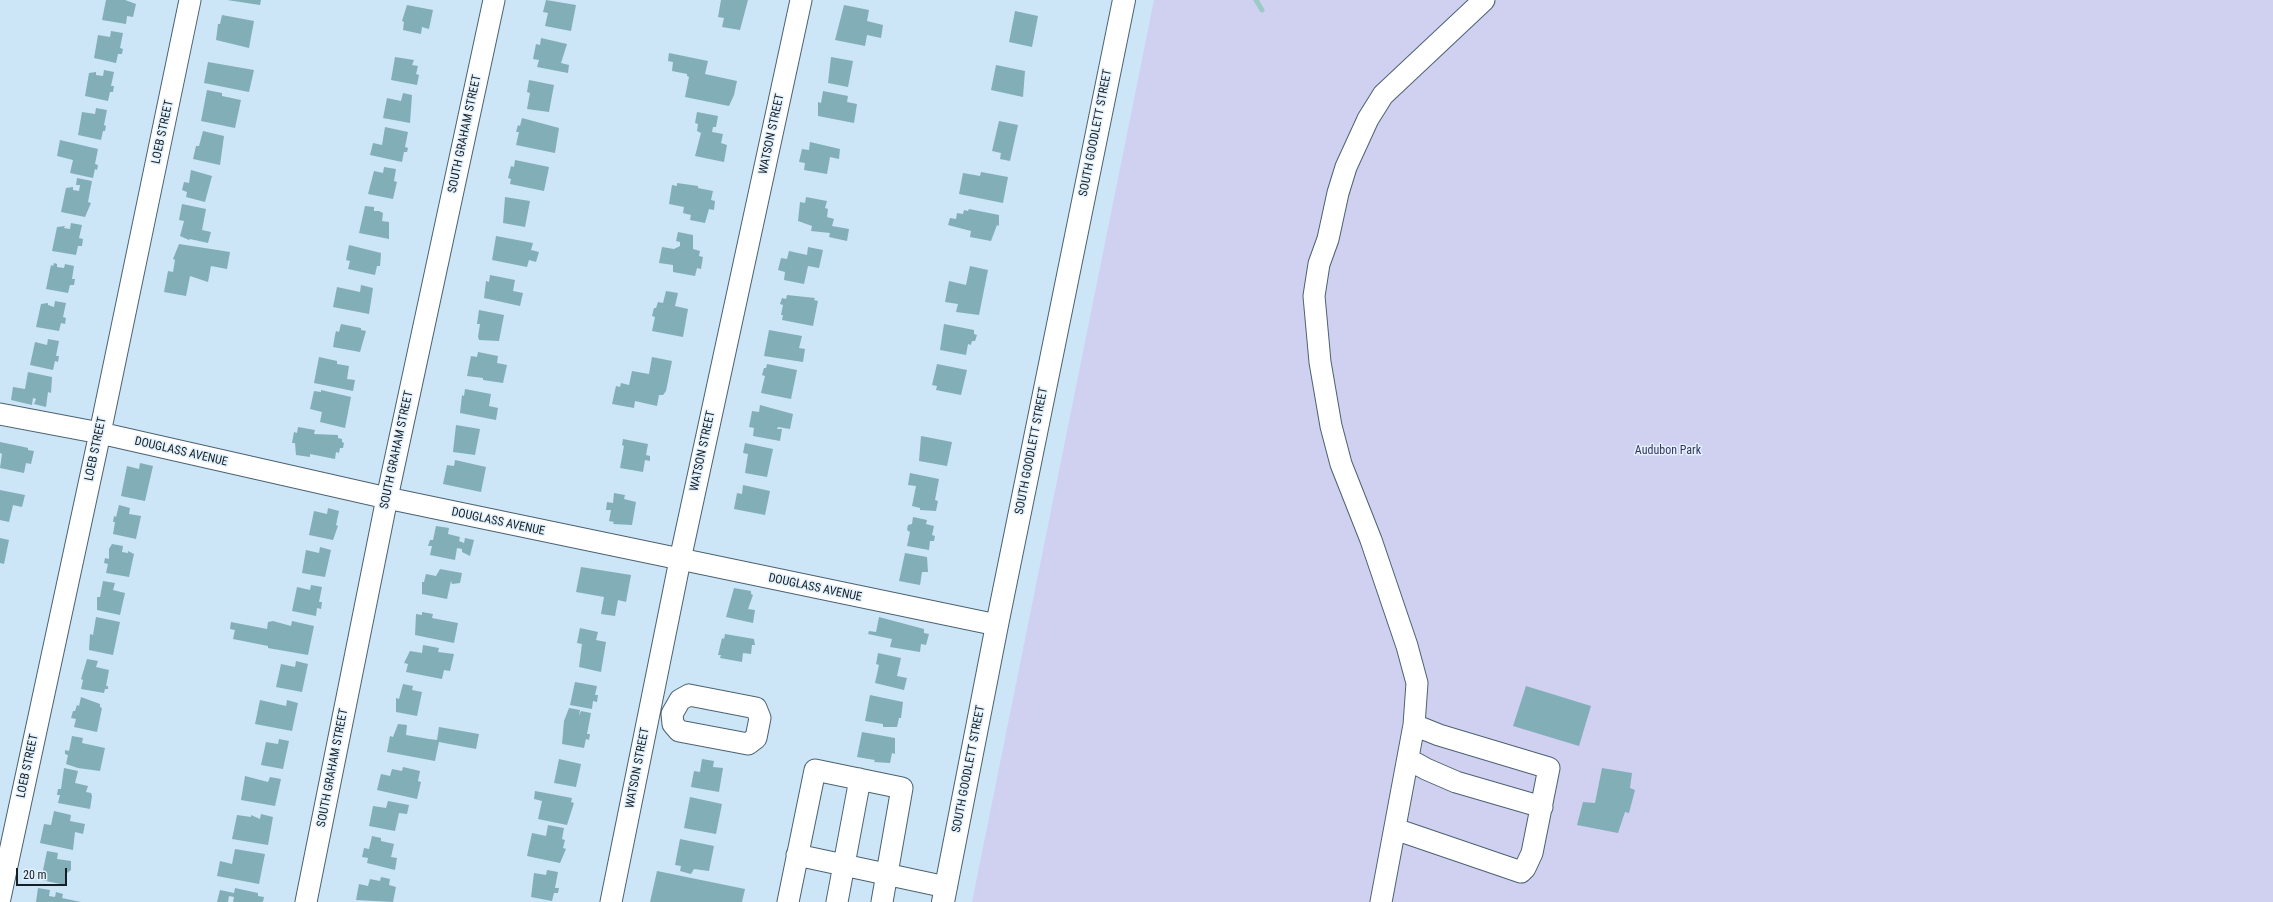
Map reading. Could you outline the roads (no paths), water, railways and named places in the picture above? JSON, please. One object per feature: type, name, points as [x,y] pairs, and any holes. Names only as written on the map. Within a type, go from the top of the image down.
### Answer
[{"type":"main road","name":"SOUTH GOODLETT STREET","points":[[945,894],[996,625],[1124,0]]},
{"type":"street","name":"LOEB STREET","points":[[1,886],[100,433],[190,0]]},
{"type":"street","name":"SOUTH GRAHAM STREET","points":[[306,902],[387,498],[494,0]]},
{"type":"street","name":"WATSON STREET","points":[[611,902],[680,560],[801,0]]},
{"type":"street","points":[[1382,902],[1414,725],[1417,683],[1408,646],[1371,540],[1342,464],[1332,426],[1320,362],[1314,296],[1320,264],[1328,239],[1338,193],[1346,168],[1368,119],[1383,96],[1484,0]]},
{"type":"street","name":"DOUGLASS AVENUE","points":[[0,414],[100,433],[387,498],[996,625]]},
{"type":"street","points":[[650,708],[672,714]]},
{"type":"street","points":[[1395,829],[1521,872],[1525,868],[1532,853],[1549,768],[1439,735],[1414,725]]},
{"type":"street","points":[[1408,759],[1426,770],[1456,782],[1542,806]]},
{"type":"street","points":[[788,902],[815,770],[902,788],[882,902]]},
{"type":"street","points":[[837,902],[860,779]]},
{"type":"street","points":[[797,855],[887,874],[945,894]]},
{"type":"waterway","points":[[1256,0],[1262,10]]},
{"type":"park label","name":"Audubon Park","points":[[1668,451]]}]
